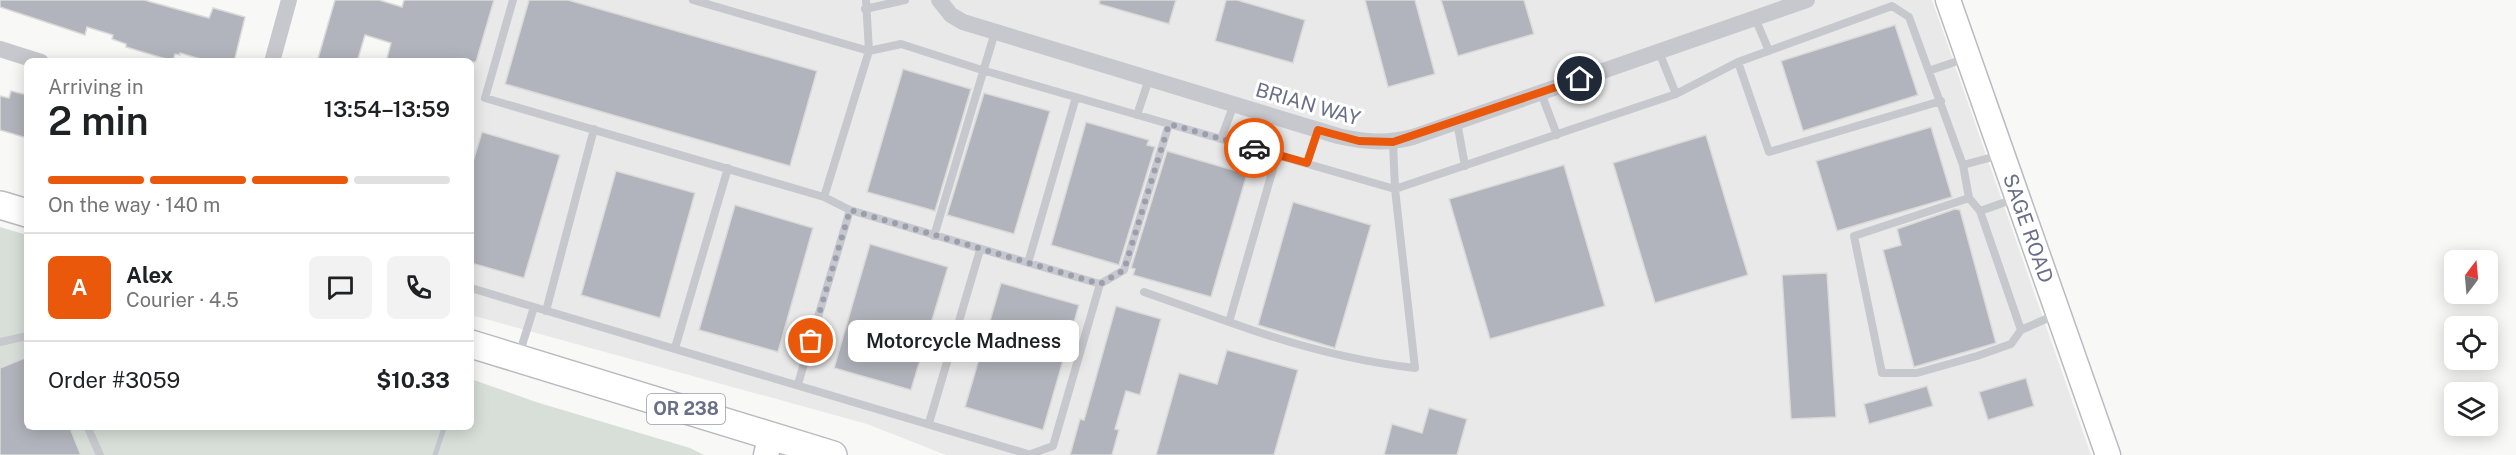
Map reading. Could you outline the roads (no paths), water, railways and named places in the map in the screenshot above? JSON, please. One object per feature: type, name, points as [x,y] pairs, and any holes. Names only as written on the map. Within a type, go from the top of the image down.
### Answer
[{"type":"main road","name":"SAGE ROAD","points":[[1948,0],[2108,455]]},
{"type":"main road","points":[[0,205],[24,212]]},
{"type":"main road","name":"OR 238","points":[[474,345],[768,445],[833,455]]},
{"type":"street","points":[[273,58],[290,0]]},
{"type":"street","name":"BRIAN WAY","points":[[939,0],[951,15],[963,22],[1318,130],[1359,141],[1393,142],[1457,122],[1807,0]]},
{"type":"street","points":[[0,49],[28,58]]},
{"type":"lane","points":[[513,0],[485,98],[824,197],[850,210],[1100,284]]},
{"type":"lane","points":[[693,0],[869,51],[901,44],[982,70],[1395,189],[1676,94],[1738,62],[1892,6],[1909,17],[1930,70],[1963,165],[1970,198],[1980,211],[2020,330]]},
{"type":"lane","points":[[824,197],[869,51],[866,5],[905,0]]},
{"type":"lane","points":[[1755,18],[1769,51]]},
{"type":"lane","points":[[934,236],[995,32]]},
{"type":"lane","points":[[1659,52],[1676,94]]},
{"type":"lane","points":[[1930,70],[1968,58]]},
{"type":"lane","points":[[1738,62],[1769,152],[1941,101]]},
{"type":"lane","points":[[1137,115],[1149,79]]},
{"type":"lane","points":[[1541,93],[1557,135]]},
{"type":"lane","points":[[1028,263],[1076,97]]},
{"type":"lane","points":[[1221,139],[1234,105]]},
{"type":"lane","points":[[1457,122],[1465,166]]},
{"type":"lane","points":[[474,289],[1031,454],[1053,446],[1100,284],[1124,270],[1169,124]]},
{"type":"lane","points":[[546,311],[594,129]]},
{"type":"lane","points":[[1307,163],[1318,130]]},
{"type":"lane","points":[[1144,292],[1294,345],[1366,363],[1415,368],[1395,189],[1393,142]]},
{"type":"lane","points":[[1963,165],[2002,154]]},
{"type":"lane","points":[[1229,322],[1277,155]]},
{"type":"lane","points":[[675,348],[728,168]]},
{"type":"lane","points":[[1970,198],[1854,236],[1882,373],[1917,373],[1977,356],[2011,344],[2020,330],[2058,314]]},
{"type":"lane","points":[[1980,211],[2017,198]]},
{"type":"lane","points":[[798,384],[850,210]]},
{"type":"lane","points":[[928,423],[980,250]]},
{"type":"lane","points":[[518,358],[534,307]]},
{"type":"lane","points":[[0,342],[24,337]]},
{"type":"lane","points":[[89,430],[100,455]]},
{"type":"waterway","points":[[435,455],[443,430]]},
{"type":"place","name":"Motorcycle Madness","points":[[811,341]]}]
